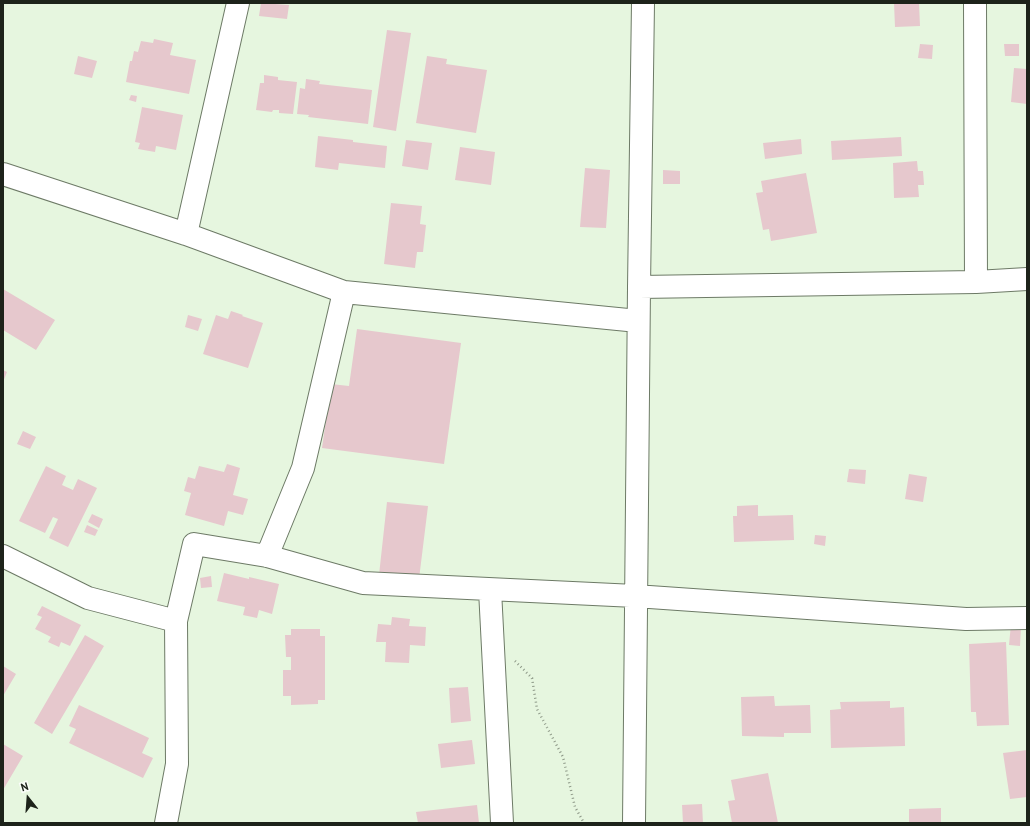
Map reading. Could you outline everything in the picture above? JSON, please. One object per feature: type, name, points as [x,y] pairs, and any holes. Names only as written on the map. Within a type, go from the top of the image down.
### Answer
[{"type":"street","points":[[186,234],[238,3]]},
{"type":"street","points":[[634,823],[638,288],[643,3]]},
{"type":"street","points":[[975,3],[976,282]]},
{"type":"street","points":[[3,174],[186,234],[344,292],[638,321]]},
{"type":"street","points":[[638,288],[976,282],[1027,279]]},
{"type":"street","points":[[267,556],[303,468],[344,292]]},
{"type":"street","points":[[166,823],[177,764],[176,621],[194,544],[267,556],[363,583],[635,596],[966,619],[1027,618]]},
{"type":"street","points":[[3,556],[88,598],[176,621]]},
{"type":"street","points":[[490,590],[502,823]]},
{"type":"path","points":[[493,640],[532,678],[537,709],[562,757],[575,807],[584,823]]},
{"type":"building","points":[[261,3],[289,5],[287,19],[259,16]]},
{"type":"building","points":[[894,3],[919,3],[920,26],[895,27]]},
{"type":"building","points":[[387,30],[411,33],[396,131],[373,127]]},
{"type":"building","points":[[154,39],[173,43],[170,55],[196,60],[189,94],[126,82],[130,61],[132,61],[134,51],[138,52],[141,41],[153,43]]},
{"type":"building","points":[[920,44],[933,45],[932,59],[918,58]]},
{"type":"building","points":[[1004,44],[1019,44],[1019,56],[1005,56]]},
{"type":"building","points":[[78,56],[97,61],[92,78],[74,74]]},
{"type":"building","points":[[427,56],[447,59],[446,64],[487,70],[476,133],[416,123]]},
{"type":"building","points":[[1014,68],[1027,69],[1027,104],[1011,102]]},
{"type":"building","points":[[264,75],[278,77],[278,80],[297,82],[293,114],[279,113],[279,110],[273,110],[272,112],[256,110],[260,83],[264,83]]},
{"type":"building","points":[[306,79],[320,81],[319,84],[372,90],[368,124],[308,117],[309,115],[297,114],[300,88],[305,89]]},
{"type":"building","points":[[131,95],[137,96],[136,102],[129,100]]},
{"type":"building","points":[[142,107],[183,115],[176,150],[156,146],[155,152],[138,149],[140,143],[135,142]]},
{"type":"building","points":[[318,136],[387,146],[385,168],[339,163],[338,170],[315,167]]},
{"type":"building","points":[[901,137],[902,156],[832,160],[831,141]]},
{"type":"building","points":[[801,139],[802,154],[765,159],[763,143]]},
{"type":"building","points":[[406,140],[432,143],[428,170],[402,166]]},
{"type":"building","points":[[460,147],[495,152],[491,185],[455,180]]},
{"type":"building","points":[[917,161],[918,171],[923,171],[924,185],[918,185],[919,197],[894,198],[893,163]]},
{"type":"building","points":[[585,168],[610,170],[606,228],[580,227]]},
{"type":"building","points":[[663,170],[680,171],[680,184],[663,184]]},
{"type":"building","points":[[806,173],[817,233],[771,241],[769,229],[763,230],[756,193],[763,192],[761,181]]},
{"type":"building","points":[[391,203],[422,206],[420,224],[426,225],[423,252],[417,252],[415,268],[384,264]]},
{"type":"building","points":[[3,289],[55,320],[36,350],[3,330]]},
{"type":"building","points":[[231,311],[263,323],[248,368],[203,354],[216,315],[228,319]]},
{"type":"building","points":[[188,315],[202,319],[198,331],[185,327]]},
{"type":"building","points":[[357,329],[461,343],[444,464],[322,448],[331,384],[349,386]]},
{"type":"building","points":[[3,370],[7,372],[3,382]]},
{"type":"building","points":[[23,431],[36,437],[30,449],[17,444]]},
{"type":"building","points":[[227,464],[240,468],[233,495],[248,499],[243,515],[228,511],[224,526],[185,515],[191,493],[184,491],[188,477],[195,479],[199,466],[224,472]]},
{"type":"building","points":[[46,466],[66,476],[62,485],[73,490],[78,479],[97,488],[68,547],[49,538],[58,519],[53,517],[45,533],[19,521]]},
{"type":"building","points":[[849,469],[866,470],[865,484],[847,482]]},
{"type":"building","points":[[909,474],[927,477],[923,502],[905,499]]},
{"type":"building","points":[[387,502],[428,506],[419,579],[379,575]]},
{"type":"building","points":[[758,505],[758,516],[793,515],[794,540],[734,542],[733,516],[737,516],[737,506]]},
{"type":"building","points":[[92,514],[103,519],[99,528],[88,522]]},
{"type":"building","points":[[87,525],[98,530],[95,536],[84,532]]},
{"type":"building","points":[[815,535],[826,536],[825,546],[814,544]]},
{"type":"building","points":[[224,573],[279,584],[272,614],[259,610],[257,618],[243,615],[245,607],[217,601]]},
{"type":"building","points":[[211,576],[212,587],[201,588],[200,578]]},
{"type":"building","points":[[42,606],[81,625],[70,646],[61,642],[59,647],[48,642],[51,637],[35,629],[42,617],[37,615]]},
{"type":"building","points":[[392,617],[410,619],[409,626],[426,627],[425,646],[410,645],[409,663],[385,662],[386,642],[376,642],[378,624],[391,625]]},
{"type":"building","points":[[1011,624],[1021,625],[1020,646],[1009,645]]},
{"type":"building","points":[[291,629],[320,629],[320,636],[325,636],[325,700],[318,700],[318,704],[291,705],[291,696],[283,696],[283,670],[291,670],[291,657],[286,657],[285,635],[291,635]]},
{"type":"building","points":[[85,635],[104,646],[52,734],[34,723]]},
{"type":"building","points":[[1006,642],[1009,725],[977,726],[976,712],[971,712],[969,644]]},
{"type":"building","points":[[3,666],[16,674],[3,696]]},
{"type":"building","points":[[468,687],[471,721],[451,723],[449,688]]},
{"type":"building","points":[[774,696],[775,706],[810,705],[811,733],[784,733],[784,737],[742,736],[741,697]]},
{"type":"building","points":[[890,701],[890,708],[904,707],[905,746],[831,748],[830,710],[841,709],[840,702]]},
{"type":"building","points":[[79,705],[149,738],[142,753],[153,758],[143,778],[69,743],[76,729],[69,726]]},
{"type":"building","points":[[472,740],[475,764],[441,768],[438,744]]},
{"type":"building","points":[[3,744],[23,756],[3,790]]},
{"type":"building","points":[[1027,750],[1027,797],[1010,799],[1003,753]]},
{"type":"building","points":[[768,773],[778,823],[732,823],[728,801],[735,800],[731,780]]},
{"type":"building","points":[[702,804],[703,823],[683,823],[682,805]]},
{"type":"building","points":[[477,805],[479,823],[418,823],[416,812]]},
{"type":"building","points":[[941,808],[941,823],[909,823],[909,809]]}]
